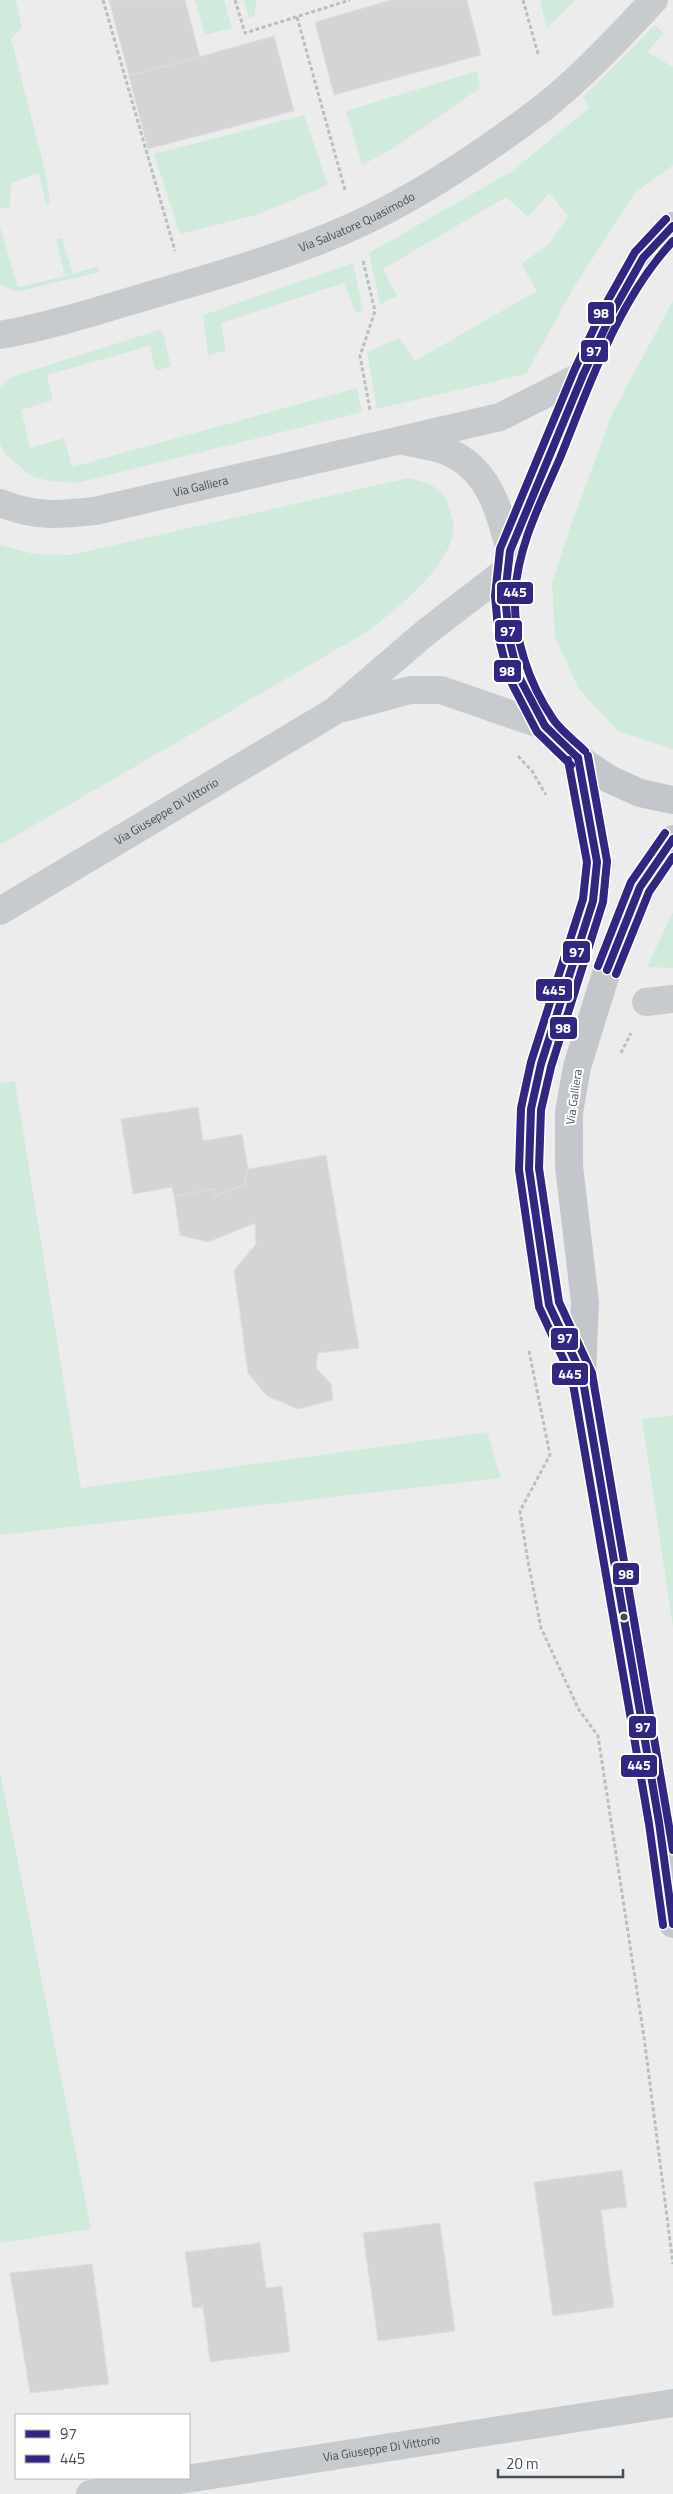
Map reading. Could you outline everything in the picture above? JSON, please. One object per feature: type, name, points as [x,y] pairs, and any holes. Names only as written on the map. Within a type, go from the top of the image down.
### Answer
[{"type":"main road","points":[[673,226],[644,258],[612,313],[583,374],[509,560],[506,594],[509,638],[518,675],[544,726],[578,758],[609,779],[640,793],[673,800]]},
{"type":"main road","name":"Via Galliera","points":[[578,758],[597,862],[593,901],[541,1064],[531,1109],[530,1169],[549,1305],[582,1375]]},
{"type":"main road","name":"Via Galliera","points":[[673,839],[640,887],[614,948],[577,1066],[569,1112],[569,1166],[585,1302],[582,1375],[659,1822],[673,1924]]},
{"type":"street","name":"Via Salvatore Quasimodo","points":[[0,335],[49,326],[241,268],[329,236],[380,213],[491,145],[544,107],[605,50],[654,0]]},
{"type":"street","name":"Via Galliera","points":[[0,502],[20,511],[50,516],[95,511],[500,417],[583,374]]},
{"type":"street","name":"Via Galliera","points":[[402,440],[446,451],[475,468],[498,507],[509,560]]},
{"type":"street","name":"Via Giuseppe Di Vittorio","points":[[0,911],[333,712],[509,560]]},
{"type":"street","name":"Via Giuseppe Di Vittorio","points":[[333,712],[410,690],[441,690],[544,726]]},
{"type":"street","points":[[646,1002],[673,999]]},
{"type":"street","name":"Via Giuseppe Di Vittorio","points":[[190,2479],[673,2404]]},
{"type":"street","name":"Via Giuseppe Di Vittorio","points":[[90,2494],[187,2479]]},
{"type":"path","points":[[103,0],[176,254]]},
{"type":"path","points":[[236,0],[245,33],[350,0]]},
{"type":"path","points":[[523,0],[538,54]]},
{"type":"path","points":[[297,17],[347,200]]},
{"type":"path","points":[[361,253],[375,311],[360,356],[372,419]]},
{"type":"path","points":[[527,1556],[541,1628],[579,1710],[598,1736],[644,2037],[673,2264]]},
{"type":"green space","points":[[0,0],[16,0],[22,28],[11,39],[45,170],[50,202],[46,205],[39,173],[11,183],[10,207],[0,209]]},
{"type":"green space","points":[[195,0],[224,0],[232,28],[205,35]]},
{"type":"green space","points":[[244,0],[257,0],[254,16],[249,18]]},
{"type":"green space","points":[[540,0],[575,0],[547,28]]},
{"type":"green space","points":[[655,25],[664,33],[647,52],[673,67],[673,165],[634,194],[574,287],[526,374],[377,409],[367,352],[399,338],[415,361],[537,291],[521,264],[549,244],[568,216],[549,193],[528,217],[506,197],[383,269],[397,296],[380,304],[369,253],[512,171],[589,108],[583,97]]},
{"type":"green space","points":[[477,71],[480,88],[391,150],[362,165],[346,111]]},
{"type":"green space","points":[[304,115],[328,185],[259,214],[180,234],[154,154]]},
{"type":"green space","points":[[0,227],[18,287],[65,276],[56,239],[62,238],[73,274],[98,266],[99,272],[16,292],[0,284]]},
{"type":"green space","points":[[353,263],[363,310],[356,313],[344,283],[221,323],[226,350],[208,356],[203,315]]},
{"type":"green space","points":[[673,301],[673,749],[618,731],[578,688],[555,636],[552,584],[568,533],[613,412]]},
{"type":"green space","points":[[162,329],[171,366],[156,371],[149,346],[47,375],[53,400],[21,410],[30,448],[64,438],[72,467],[357,388],[362,412],[77,483],[48,481],[30,475],[5,454],[0,444],[0,387],[11,377]]},
{"type":"green space","points":[[408,478],[435,487],[444,496],[454,525],[451,540],[444,556],[434,571],[406,600],[365,633],[0,845],[0,545],[34,554],[71,555]]},
{"type":"green space","points":[[673,912],[673,968],[647,967]]},
{"type":"green space","points":[[15,1081],[81,1488],[487,1432],[501,1478],[0,1535],[0,1083]]},
{"type":"green space","points":[[673,1415],[673,1627],[642,1419]]},
{"type":"green space","points":[[0,1772],[91,2229],[0,2243]]},
{"type":"building","points":[[109,0],[185,0],[200,57],[129,76]]},
{"type":"building","points":[[391,0],[467,0],[481,55],[334,95],[315,22]]},
{"type":"building","points":[[274,36],[294,111],[148,149],[129,76]]},
{"type":"building","points":[[198,1107],[203,1141],[242,1134],[248,1169],[244,1185],[215,1196],[213,1189],[174,1196],[172,1187],[133,1194],[121,1119]]},
{"type":"building","points":[[326,1155],[359,1348],[318,1353],[316,1368],[331,1384],[333,1400],[298,1409],[267,1396],[248,1373],[234,1270],[256,1244],[255,1223],[208,1242],[180,1235],[174,1196],[213,1189],[215,1196],[244,1185],[248,1169]]},
{"type":"building","points":[[622,2170],[627,2207],[601,2210],[614,2307],[553,2316],[534,2182]]},
{"type":"building","points":[[440,2223],[455,2331],[378,2341],[363,2233]]},
{"type":"building","points":[[260,2243],[266,2288],[282,2286],[290,2352],[210,2362],[203,2307],[193,2308],[185,2252]]},
{"type":"building","points":[[92,2264],[109,2384],[30,2393],[10,2273]]},
{"type":"transit line","name":"98","points":[[571,765],[537,732],[509,678],[499,639],[495,596],[500,549],[574,371],[603,309],[635,252],[666,219]]},
{"type":"transit line","name":"97","points":[[578,758],[545,726],[518,675],[509,638],[505,595],[510,551],[583,375],[612,313],[643,258],[673,226]]},
{"type":"transit line","name":"445","points":[[585,751],[553,719],[537,691],[524,660],[515,610],[517,576],[526,541],[538,507],[607,344],[636,289],[673,241]]},
{"type":"transit line","name":"98","points":[[588,756],[607,861],[603,902],[551,1067],[541,1110],[539,1168],[559,1302],[592,1373],[673,1850]]},
{"type":"transit line","name":"97","points":[[578,758],[597,862],[593,901],[541,1064],[531,1109],[529,1169],[549,1305],[582,1375],[659,1822],[673,1924]]},
{"type":"transit line","name":"445","points":[[568,760],[587,862],[583,899],[531,1062],[521,1108],[519,1170],[539,1307],[572,1378],[649,1824],[663,1925]]},
{"type":"transit line","name":"98","points":[[598,966],[631,882],[665,833]]},
{"type":"transit line","name":"97","points":[[607,970],[640,887],[673,839]]},
{"type":"transit line","name":"445","points":[[616,974],[649,892],[673,857]]}]
